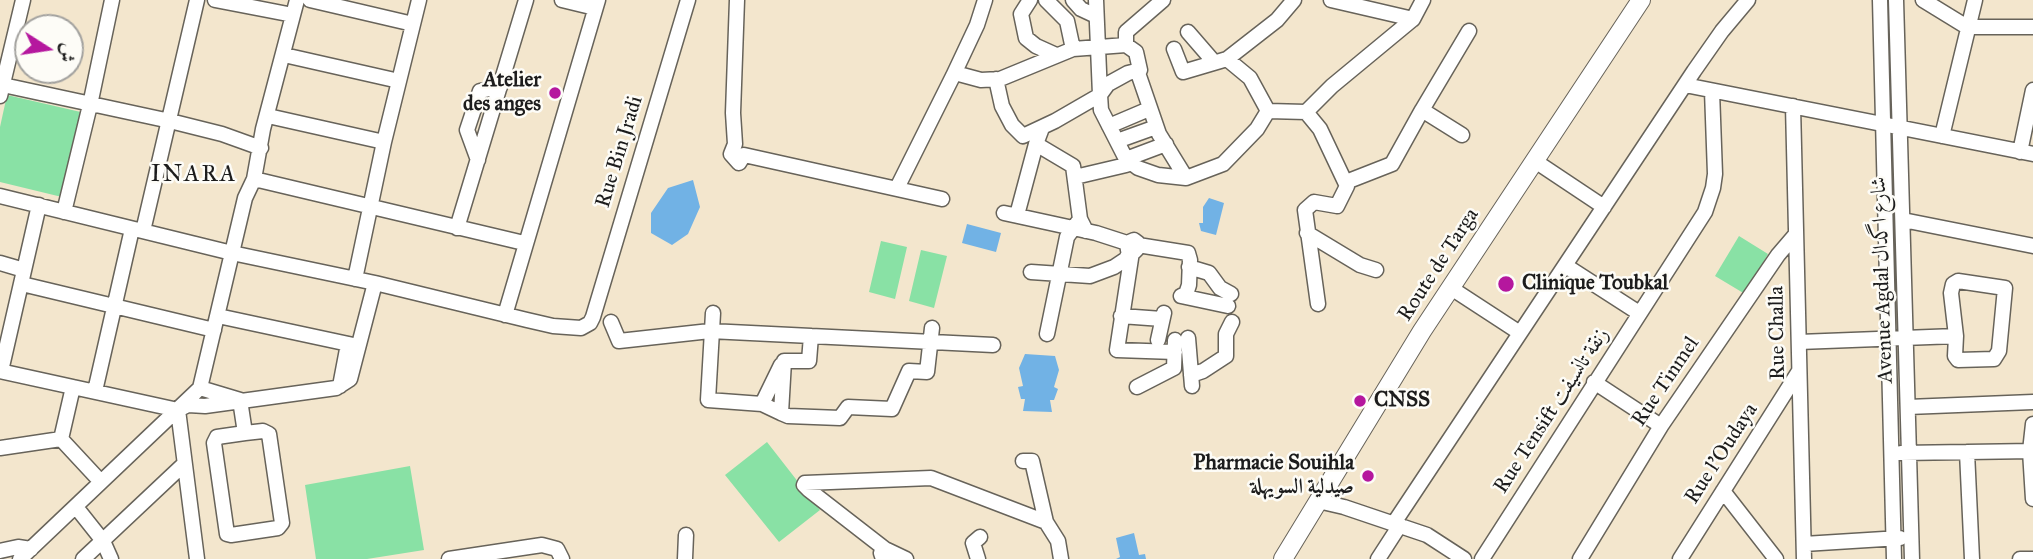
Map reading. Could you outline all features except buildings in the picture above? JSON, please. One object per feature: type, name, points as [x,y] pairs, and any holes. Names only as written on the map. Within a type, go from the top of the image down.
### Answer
[{"type":"main road","name":"Route de Targa","points":[[1283,559],[1451,288],[1641,0]]},
{"type":"street","points":[[23,0],[4,60],[1,90],[170,121],[222,134],[261,148]]},
{"type":"street","points":[[64,212],[112,0]]},
{"type":"street","points":[[95,391],[115,308],[170,121],[197,0]]},
{"type":"street","points":[[215,0],[249,3],[293,15]]},
{"type":"street","points":[[0,551],[18,547],[26,554],[201,388],[245,198],[254,179],[263,129],[297,0]]},
{"type":"street","points":[[310,0],[413,24]]},
{"type":"street","points":[[355,279],[369,207],[419,0]]},
{"type":"street","points":[[457,228],[526,0]]},
{"type":"street","points":[[0,196],[232,253],[505,314],[596,4],[562,0]]},
{"type":"street","name":"Rue Bin Jradi","points":[[505,314],[571,328],[582,328],[590,323],[688,0]]},
{"type":"street","points":[[737,0],[733,113],[735,144],[731,154],[739,163],[744,155],[942,199]]},
{"type":"street","points":[[897,188],[955,73],[977,25],[985,0]]},
{"type":"street","points":[[1030,0],[1021,14],[1026,38],[1056,55]]},
{"type":"street","points":[[1046,0],[1067,21],[1073,49]]},
{"type":"street","points":[[1073,0],[1081,9],[1096,16]]},
{"type":"street","points":[[1076,177],[1126,165],[1126,159],[1101,110],[1096,0]]},
{"type":"street","points":[[1126,45],[1126,32],[1163,0]]},
{"type":"street","points":[[1174,49],[1183,72],[1221,61],[1277,20],[1294,0]]},
{"type":"street","points":[[1331,0],[1413,19]]},
{"type":"street","points":[[1268,111],[1306,111],[1413,19],[1423,0]]},
{"type":"street","points":[[1378,559],[1397,524],[1520,333],[1685,85],[1722,31],[1748,0]]},
{"type":"street","name":"Avenue Agdal شارع اگدال","points":[[1880,0],[1894,559]]},
{"type":"street","name":"Avenue Agdal شارع اگدال","points":[[1896,0],[1912,559]]},
{"type":"street","points":[[1923,0],[1967,27],[2033,27]]},
{"type":"street","points":[[1942,136],[1975,0]]},
{"type":"street","points":[[1346,182],[1392,164],[1469,30]]},
{"type":"street","points":[[1188,32],[1221,61],[1250,78],[1268,111]]},
{"type":"street","points":[[955,73],[981,80],[996,79],[1073,49],[1126,45],[1136,52],[1140,69],[1115,80],[1100,94],[1023,136],[1012,125],[998,96],[996,79]]},
{"type":"street","points":[[284,54],[399,81]]},
{"type":"street","points":[[1137,70],[1156,127],[1186,178]]},
{"type":"street","points":[[1685,85],[2027,153],[2033,90]]},
{"type":"street","name":"Rue Tensift زنقة تانسيفت","points":[[1482,559],[1705,212],[1715,174],[1712,91]]},
{"type":"street","name":"Rue Challa","points":[[1793,106],[1804,559]]},
{"type":"street","points":[[1109,126],[1149,109]]},
{"type":"street","points":[[1422,110],[1462,135]]},
{"type":"street","points":[[1126,159],[1139,168],[1158,175],[1186,178],[1223,164],[1257,130],[1268,111]]},
{"type":"street","points":[[1306,111],[1320,129],[1347,186],[1337,206],[1314,202],[1305,210],[1318,304]]},
{"type":"street","points":[[268,116],[384,142]]},
{"type":"street","points":[[1117,141],[1156,127]]},
{"type":"street","points":[[1042,128],[1010,214],[1080,226],[1132,248],[1188,253],[1189,285],[1186,294],[1181,296],[1229,300],[1209,273],[1189,267]]},
{"type":"street","points":[[1036,144],[1073,166],[1080,226]]},
{"type":"street","points":[[1126,159],[1166,144]]},
{"type":"street","points":[[1535,161],[1604,207]]},
{"type":"street","points":[[254,179],[524,243]]},
{"type":"street","points":[[39,205],[0,371],[177,410],[188,405],[205,406],[324,390],[340,386],[375,283]]},
{"type":"street","points":[[1903,220],[2033,246]]},
{"type":"street","points":[[1047,334],[1066,237],[1080,226]]},
{"type":"street","points":[[1307,233],[1360,265],[1377,270]]},
{"type":"street","name":"Rue Tinmel","points":[[1580,559],[1661,426],[1778,255],[1796,234]]},
{"type":"street","points":[[1031,272],[1090,276],[1114,267],[1126,259],[1132,248]]},
{"type":"street","points":[[1132,248],[1117,350],[1179,344]]},
{"type":"street","points":[[0,264],[23,277],[115,308],[353,345]]},
{"type":"street","points":[[1566,266],[1639,313]]},
{"type":"street","points":[[1958,281],[1976,282],[2005,288],[1999,351],[1994,359],[1956,359],[1956,336],[1951,293],[1953,284],[1958,281]]},
{"type":"street","points":[[1451,288],[1520,333]]},
{"type":"street","points":[[713,313],[708,400],[762,404],[788,416],[840,418],[848,407],[892,409],[909,371],[927,372],[931,335]]},
{"type":"street","points":[[1121,316],[1163,316],[1158,340]]},
{"type":"street","points":[[611,322],[619,341],[710,331],[811,337],[931,335],[993,345]]},
{"type":"street","points":[[1179,344],[1192,381],[1226,356],[1226,334],[1232,322]]},
{"type":"street","points":[[1799,342],[1956,336]]},
{"type":"street","points":[[784,361],[809,361],[811,337]]},
{"type":"street","points":[[1137,387],[1174,368],[1179,344]]},
{"type":"street","points":[[762,404],[784,361]]},
{"type":"street","points":[[781,413],[784,361]]},
{"type":"street","name":"Rue l'Oudaya","points":[[1680,559],[1800,371]]},
{"type":"street","points":[[1594,382],[1661,426]]},
{"type":"street","points":[[61,439],[73,387]]},
{"type":"street","points":[[201,388],[240,400]]},
{"type":"street","points":[[240,400],[244,433]]},
{"type":"street","points":[[1908,407],[2033,402]]},
{"type":"street","points":[[177,410],[197,559]]},
{"type":"street","points":[[2033,424],[2033,499]]},
{"type":"street","points":[[262,431],[269,434],[282,523],[273,530],[231,536],[225,530],[214,443],[217,437],[244,433],[262,431]]},
{"type":"street","points":[[0,448],[61,439]]},
{"type":"street","points":[[61,439],[102,482]]},
{"type":"street","points":[[1891,453],[2031,451]]},
{"type":"street","points":[[1967,452],[1972,559]]},
{"type":"street","points":[[1023,461],[1032,461],[1046,522],[1058,541],[1061,559]]},
{"type":"street","points":[[83,559],[183,465]]},
{"type":"street","points":[[906,559],[884,554],[808,490],[805,483],[931,478],[1046,522]]},
{"type":"street","points":[[1723,491],[1776,559]]},
{"type":"street","points":[[1318,501],[1397,524],[1438,541],[1464,559]]},
{"type":"street","points":[[76,507],[103,541],[111,559]]},
{"type":"street","points":[[685,559],[686,535]]},
{"type":"street","points":[[978,559],[973,543],[981,537]]},
{"type":"street","points":[[1804,544],[1911,538]]},
{"type":"street","points":[[449,559],[542,545],[557,549],[562,559]]},
{"type":"street","points":[[2020,559],[2033,559]]},
{"type":"green space","points":[[7,95],[85,113],[66,198],[0,182],[0,127]]},
{"type":"green space","points":[[1739,236],[1768,254],[1745,294],[1715,276]]},
{"type":"green space","points":[[881,241],[907,247],[895,299],[869,292]]},
{"type":"green space","points":[[921,250],[947,256],[934,308],[909,301]]},
{"type":"green space","points":[[767,442],[820,510],[779,542],[725,475]]},
{"type":"green space","points":[[410,466],[424,550],[367,559],[316,559],[305,485]]},
{"type":"water","points":[[693,180],[700,207],[688,234],[672,245],[651,233],[651,213],[668,188]]},
{"type":"water","points":[[1209,198],[1224,203],[1216,235],[1201,231],[1199,223],[1203,223],[1203,207]]},
{"type":"water","points":[[967,224],[1001,233],[996,252],[962,243]]},
{"type":"water","points":[[1025,354],[1055,356],[1059,370],[1054,387],[1058,389],[1054,400],[1050,400],[1052,412],[1023,411],[1025,399],[1021,399],[1018,387],[1023,386],[1019,368]]},
{"type":"water","points":[[1134,533],[1139,555],[1145,554],[1146,559],[1116,559],[1120,557],[1116,538]]},
{"type":"place","name":"Atelier des anges","points":[[555,93]]},
{"type":"place","name":"Clinique Toubkal","points":[[1506,284]]},
{"type":"place","name":"CNSS","points":[[1360,401]]},
{"type":"place","name":"Pharmacie Souihla صيدلية السويهلة","points":[[1368,476]]},
{"type":"district","name":"INARA","points":[[194,175]]}]
